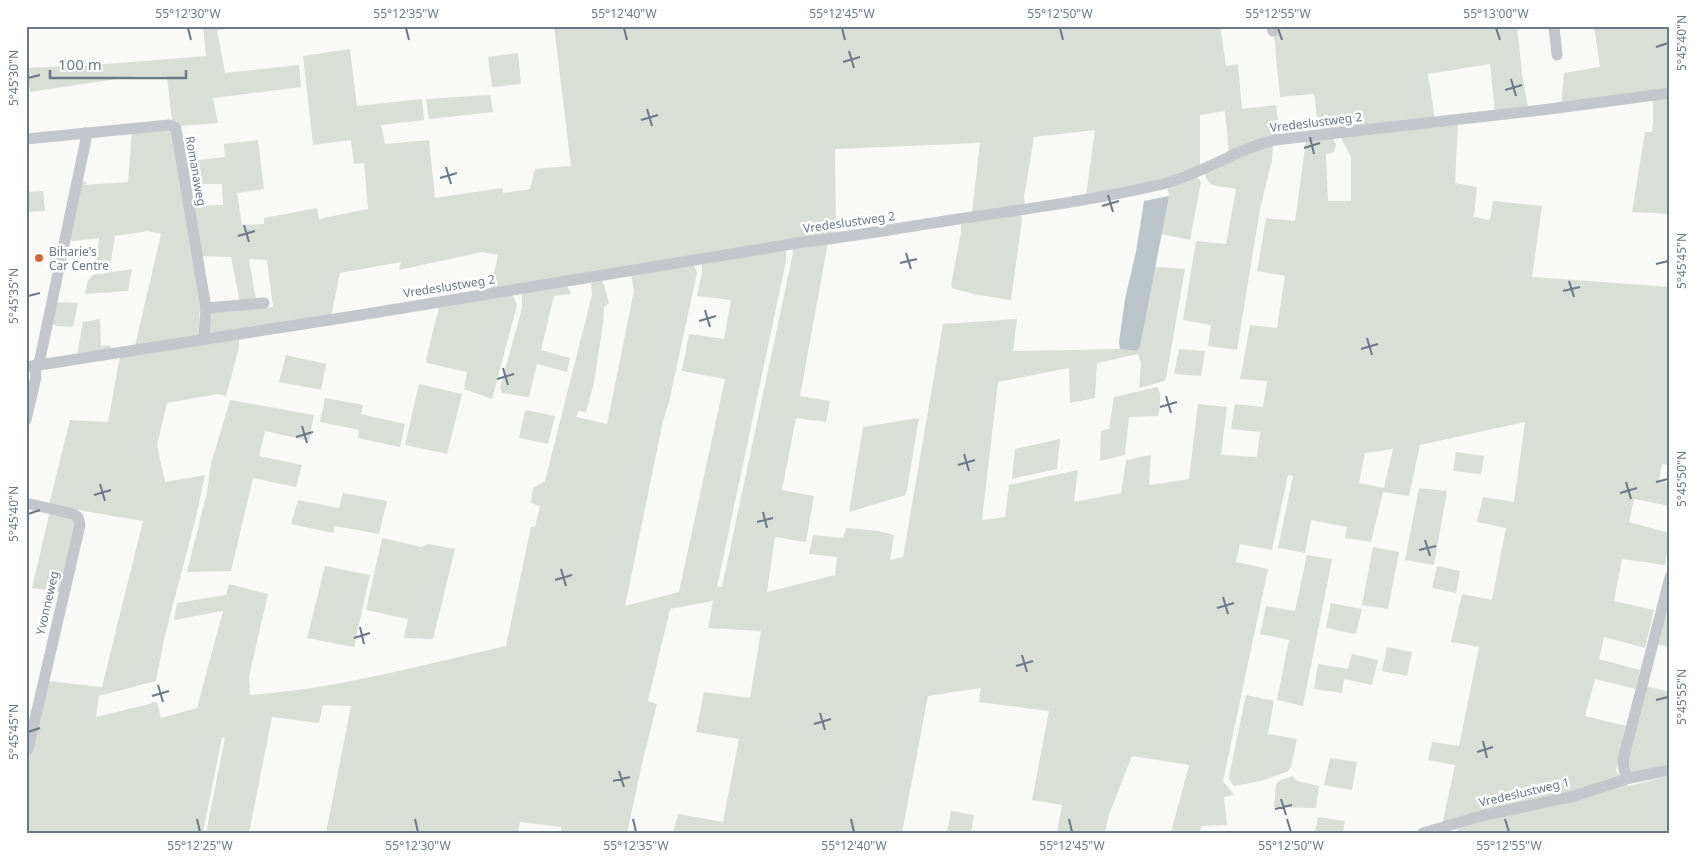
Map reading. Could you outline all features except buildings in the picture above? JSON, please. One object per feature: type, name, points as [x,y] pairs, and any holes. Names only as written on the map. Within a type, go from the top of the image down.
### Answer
[{"type":"street","points":[[1554,26],[1557,55]]},
{"type":"street","name":"Vredeslustweg 2","points":[[34,365],[796,243],[865,235],[956,219],[1071,203],[1164,184],[1202,170],[1262,143],[1275,140],[1550,109],[1670,93]]},
{"type":"street","name":"Romanaweg","points":[[26,138],[170,125],[174,127],[206,308]]},
{"type":"street","points":[[26,420],[36,377],[34,365],[40,359],[86,139],[85,133]]},
{"type":"street","points":[[204,339],[206,308],[264,304]]},
{"type":"street","name":"Yvonneweg","points":[[26,503],[73,514],[78,517],[80,524],[28,748]]},
{"type":"street","points":[[1630,778],[1625,774],[1623,768],[1624,756],[1670,577]]},
{"type":"street","name":"Vredeslustweg 1","points":[[1424,833],[1481,816],[1574,796],[1630,778],[1670,770]]},
{"type":"shaded area","points":[[203,26],[254,26],[217,30],[225,73],[299,65],[301,87],[213,98],[218,123],[180,126],[172,121],[167,76],[136,76],[30,92],[27,68],[206,56]]},
{"type":"shaded area","points":[[554,26],[1220,26],[1226,66],[1238,64],[1242,109],[1276,105],[1280,136],[1229,155],[1225,111],[1200,115],[1200,167],[1164,180],[1086,196],[1095,130],[1034,137],[1024,197],[1025,205],[972,212],[980,143],[835,149],[836,235],[490,291],[498,255],[482,252],[399,270],[401,262],[340,273],[331,316],[207,335],[209,313],[273,307],[267,260],[249,259],[256,301],[240,303],[231,257],[199,256],[191,206],[223,205],[222,184],[188,184],[184,162],[225,157],[224,144],[258,140],[264,189],[237,193],[242,225],[264,224],[264,218],[317,208],[319,219],[368,209],[364,163],[354,164],[351,140],[313,145],[303,56],[350,49],[357,106],[422,99],[424,120],[381,125],[385,144],[429,140],[435,198],[502,188],[503,193],[530,189],[535,169],[571,166]]},
{"type":"shaded area","points":[[1273,26],[1517,26],[1528,108],[1495,112],[1490,64],[1428,74],[1435,119],[1319,132],[1314,94],[1280,97]]},
{"type":"shaded area","points":[[1594,26],[1670,26],[1670,90],[1561,105],[1564,73],[1600,67]]},
{"type":"shaded area","points":[[518,53],[521,84],[492,87],[488,57]]},
{"type":"shaded area","points":[[490,95],[493,112],[429,119],[426,99]]},
{"type":"shaded area","points":[[1670,96],[1670,214],[1632,212],[1645,132],[1652,132],[1653,98]]},
{"type":"shaded area","points":[[1458,123],[1455,183],[1477,187],[1474,217],[1490,220],[1493,201],[1542,206],[1532,277],[1670,287],[1670,465],[1662,464],[1659,481],[1670,483],[1670,506],[1634,499],[1629,522],[1670,533],[1665,565],[1622,559],[1614,601],[1654,610],[1645,648],[1604,637],[1599,659],[1640,670],[1636,689],[1595,679],[1585,716],[1627,726],[1616,771],[1628,786],[1670,776],[1670,833],[1457,833],[1458,826],[1441,830],[1455,765],[1428,760],[1432,742],[1459,746],[1479,647],[1451,642],[1462,594],[1492,600],[1506,528],[1477,522],[1483,497],[1514,502],[1525,422],[1420,445],[1409,496],[1383,492],[1371,542],[1345,538],[1347,527],[1311,520],[1305,553],[1278,548],[1293,476],[1288,475],[1272,550],[1240,544],[1236,562],[1268,569],[1223,781],[1234,795],[1224,797],[1227,825],[1202,826],[1199,833],[1171,833],[1189,765],[1132,756],[1108,817],[1105,833],[1057,833],[1062,805],[1032,800],[1049,711],[979,702],[981,688],[928,696],[902,833],[673,833],[678,814],[723,822],[739,739],[696,732],[704,692],[750,698],[761,631],[708,628],[713,601],[670,609],[648,701],[657,704],[627,833],[561,833],[561,827],[520,822],[518,833],[326,833],[351,706],[323,705],[319,723],[272,717],[249,833],[206,833],[225,738],[222,737],[203,833],[26,833],[26,753],[47,681],[102,687],[143,521],[49,505],[70,420],[108,422],[120,356],[236,337],[239,340],[239,347],[226,396],[217,394],[167,403],[157,445],[165,482],[205,475],[164,639],[156,681],[99,696],[96,717],[157,702],[161,718],[197,708],[223,611],[174,620],[177,603],[226,595],[229,584],[268,594],[249,676],[250,695],[347,682],[506,646],[531,527],[535,527],[540,506],[531,503],[533,488],[545,481],[592,295],[591,284],[594,281],[601,280],[603,282],[609,303],[604,307],[594,383],[586,412],[578,411],[576,417],[607,424],[634,291],[631,274],[694,265],[697,273],[669,402],[663,421],[625,606],[679,592],[725,379],[682,371],[689,334],[724,339],[731,300],[697,296],[702,263],[786,248],[786,261],[717,587],[722,587],[793,253],[792,247],[827,242],[800,396],[830,401],[826,422],[796,418],[782,490],[814,496],[806,542],[775,537],[767,592],[835,575],[837,557],[809,554],[813,535],[843,538],[846,528],[879,531],[894,535],[890,560],[903,557],[943,324],[1017,319],[1013,351],[1120,349],[1137,351],[1140,347],[1155,267],[1185,269],[1164,381],[1139,388],[1141,363],[1138,354],[1097,363],[1095,398],[1070,403],[1069,368],[998,382],[982,520],[1005,517],[1009,485],[1078,470],[1074,502],[1121,493],[1126,460],[1151,455],[1149,485],[1189,479],[1198,404],[1227,407],[1221,455],[1257,457],[1260,432],[1231,429],[1235,404],[1263,407],[1267,381],[1240,379],[1250,325],[1277,328],[1285,276],[1257,271],[1266,218],[1295,221],[1306,140],[1333,138],[1336,145],[1334,152],[1326,154],[1328,201],[1351,201],[1351,157],[1340,136]],"holes":[[[1393,449],[1384,488],[1359,483],[1365,453]]]},
{"type":"shaded area","points":[[172,130],[205,309],[199,313],[201,332],[199,336],[135,346],[161,234],[148,231],[115,236],[110,268],[96,270],[99,238],[73,241],[69,238],[81,181],[86,182],[85,185],[128,182],[132,131]]},
{"type":"shaded area","points":[[1263,145],[1273,146],[1272,160],[1260,209],[1237,350],[1208,346],[1211,325],[1183,320],[1196,241],[1226,244],[1236,189],[1212,184],[1206,178],[1205,173]]},
{"type":"shaded area","points":[[1197,177],[1201,182],[1190,240],[1161,234],[1169,196],[1167,186]]},
{"type":"shaded area","points":[[43,191],[45,211],[26,212],[26,192]]},
{"type":"shaded area","points":[[1169,196],[1140,347],[1137,351],[1120,349],[1119,342],[1125,299],[1136,252],[1144,201]]},
{"type":"shaded area","points":[[1021,213],[1022,220],[1011,300],[973,294],[952,288],[961,224]]},
{"type":"shaded area","points":[[132,269],[128,291],[85,294],[88,280],[93,275]]},
{"type":"shaded area","points":[[567,285],[571,294],[554,296],[541,350],[570,358],[567,372],[537,364],[529,397],[502,393],[500,388],[522,308],[522,295],[524,291]]},
{"type":"shaded area","points":[[513,295],[517,305],[492,399],[464,389],[467,372],[427,363],[426,359],[439,307]]},
{"type":"shaded area","points":[[55,302],[78,303],[73,327],[57,326],[51,323]]},
{"type":"shaded area","points":[[100,319],[101,346],[110,345],[111,349],[77,355],[83,322]]},
{"type":"shaded area","points":[[1179,349],[1205,351],[1201,376],[1174,374]]},
{"type":"shaded area","points":[[286,355],[326,364],[321,390],[279,382]]},
{"type":"shaded area","points":[[419,384],[462,394],[447,454],[405,445]]},
{"type":"shaded area","points":[[1157,387],[1160,397],[1158,416],[1129,417],[1125,455],[1100,461],[1101,431],[1109,429],[1114,397]]},
{"type":"shaded area","points":[[325,398],[363,405],[361,414],[405,424],[400,447],[358,438],[359,430],[320,422]]},
{"type":"shaded area","points":[[230,400],[314,415],[309,441],[265,431],[259,456],[302,465],[296,487],[253,478],[231,571],[187,572],[207,492],[211,464]]},
{"type":"shaded area","points":[[525,410],[555,416],[548,444],[519,438]]},
{"type":"shaded area","points":[[919,418],[906,495],[849,512],[863,427]]},
{"type":"shaded area","points":[[1060,439],[1057,469],[1012,479],[1015,449]]},
{"type":"shaded area","points":[[1456,452],[1484,456],[1481,474],[1453,471]]},
{"type":"shaded area","points":[[1419,488],[1447,491],[1434,565],[1405,560]]},
{"type":"shaded area","points":[[343,493],[387,501],[379,534],[335,526],[333,533],[291,524],[298,500],[339,508]]},
{"type":"shaded area","points":[[50,511],[77,521],[61,592],[32,588]]},
{"type":"shaded area","points":[[382,538],[421,547],[429,544],[455,549],[433,639],[404,638],[408,619],[366,610]]},
{"type":"shaded area","points":[[1373,547],[1399,552],[1388,609],[1362,605]]},
{"type":"shaded area","points":[[1307,555],[1332,559],[1303,706],[1277,700],[1289,640],[1260,634],[1266,606],[1295,611]]},
{"type":"shaded area","points":[[325,566],[370,575],[354,647],[307,638]]},
{"type":"shaded area","points":[[1437,566],[1460,571],[1456,593],[1432,588]]},
{"type":"shaded area","points":[[1331,603],[1362,609],[1356,634],[1326,628]]},
{"type":"shaded area","points":[[1667,606],[1670,607],[1670,647],[1657,644]]},
{"type":"shaded area","points":[[1387,647],[1412,652],[1407,676],[1382,671]]},
{"type":"shaded area","points":[[1352,654],[1378,660],[1372,685],[1344,679],[1342,693],[1314,689],[1318,664],[1348,669]]},
{"type":"shaded area","points":[[1645,686],[1670,692],[1670,766],[1634,774],[1627,767]]},
{"type":"shaded area","points":[[1246,695],[1274,701],[1268,734],[1297,739],[1291,767],[1288,771],[1261,781],[1234,786],[1229,777]]},
{"type":"shaded area","points":[[1330,758],[1357,762],[1352,790],[1324,785]]},
{"type":"shaded area","points":[[1292,776],[1297,781],[1319,786],[1316,808],[1274,807],[1276,784]]},
{"type":"shaded area","points":[[951,811],[974,815],[971,833],[947,833]]},
{"type":"shaded area","points":[[1318,817],[1345,821],[1343,833],[1315,833]]},
{"type":"place","name":"Biharie's Car Centre","points":[[39,258]]}]
